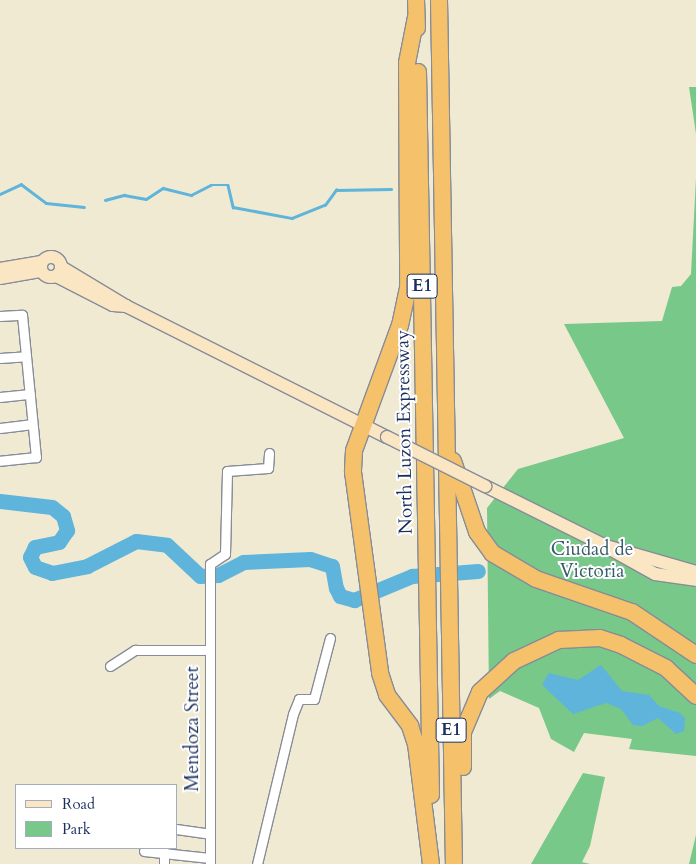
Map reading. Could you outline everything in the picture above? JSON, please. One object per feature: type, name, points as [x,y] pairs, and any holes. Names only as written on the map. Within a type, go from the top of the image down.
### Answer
[{"type":"highway","name":"North Luzon Expressway","points":[[416,0],[432,864]]},
{"type":"highway","name":"E1","points":[[439,0],[454,864]]},
{"type":"highway","points":[[416,17],[408,63],[408,288],[400,325],[354,451],[353,472],[369,575],[372,612],[387,695],[410,726],[416,744],[432,864]]},
{"type":"highway","points":[[446,440],[477,532],[492,553],[536,579],[632,612],[696,655]]},
{"type":"highway","points":[[458,864],[463,732],[480,692],[514,661],[558,640],[600,638],[644,654],[696,696]]},
{"type":"main road","points":[[0,278],[41,267],[54,257],[58,272]]},
{"type":"main road","points":[[0,269],[41,267],[58,272],[113,305],[126,306],[606,546],[696,580]]},
{"type":"main road","points":[[677,574],[696,563]]},
{"type":"main road","points":[[677,574],[696,572]]},
{"type":"main road","points":[[677,574],[696,587]]},
{"type":"street","points":[[0,316],[22,315],[31,424],[36,457],[0,461]]},
{"type":"street","points":[[0,358],[26,356]]},
{"type":"street","points":[[0,397],[30,394]]},
{"type":"street","points":[[0,428],[31,424]]},
{"type":"street","name":"Mendoza Street","points":[[210,861],[210,567],[226,554],[227,471],[268,468],[268,453]]},
{"type":"street","points":[[257,864],[293,714],[299,699],[314,699],[330,638]]},
{"type":"street","points":[[110,666],[134,650],[209,650]]},
{"type":"street","points":[[178,829],[210,834]]},
{"type":"street","points":[[144,851],[164,852],[210,861]]},
{"type":"street","points":[[164,852],[164,864]]},
{"type":"green space","points":[[689,87],[696,87],[696,134]]},
{"type":"green space","name":"Ciudad de Victoria","points":[[696,178],[696,756],[629,749],[632,739],[584,733],[574,752],[551,739],[539,708],[500,691],[489,699],[487,508],[518,469],[624,438],[564,324],[662,321],[672,287],[681,286],[691,274]]},
{"type":"green space","points":[[583,773],[605,777],[590,846],[582,862],[590,864],[531,864]]},
{"type":"green space","points":[[696,835],[696,864],[689,864]]},
{"type":"water","points":[[601,665],[622,691],[649,695],[659,706],[680,713],[685,718],[684,731],[676,734],[658,718],[642,726],[633,725],[621,709],[606,703],[573,714],[542,685],[549,673],[578,680]]},
{"type":"waterway","points":[[0,194],[21,184],[46,203],[84,207]]},
{"type":"waterway","points":[[105,200],[124,195],[146,199],[163,188],[191,195],[211,185],[228,185],[233,207],[292,218],[325,205],[336,190],[391,189]]},
{"type":"waterway","points":[[0,501],[52,507],[63,516],[67,530],[59,542],[35,547],[30,557],[35,567],[52,573],[87,566],[136,541],[167,545],[200,576],[218,575],[243,562],[310,559],[332,566],[336,588],[340,596],[354,600],[412,576],[478,571]]}]
